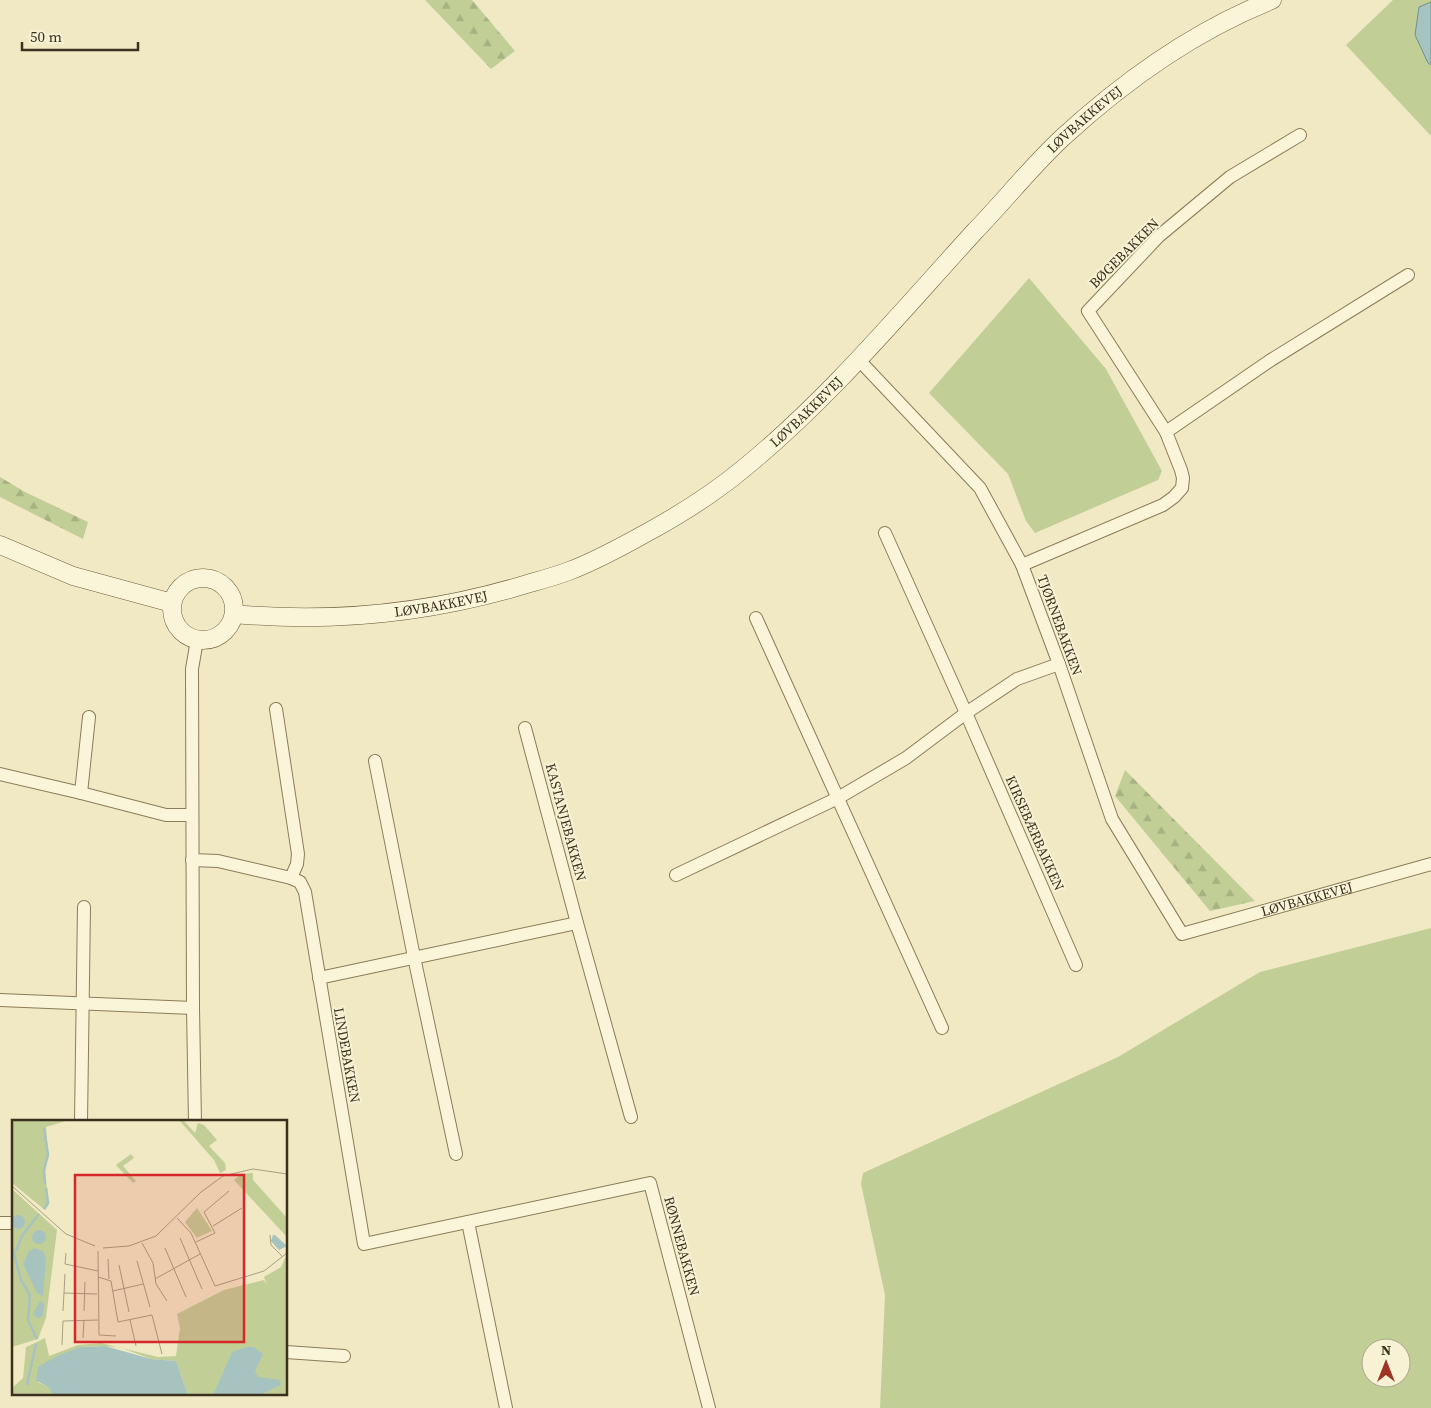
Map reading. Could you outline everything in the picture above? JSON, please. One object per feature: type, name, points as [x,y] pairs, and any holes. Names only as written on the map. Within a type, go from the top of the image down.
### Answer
[{"type":"street","name":"LØVBAKKEVEJ","points":[[234,614],[331,617],[404,612],[473,599],[570,571],[682,513],[742,470],[797,421],[858,359],[1061,139],[1130,80],[1184,44],[1272,0]]},
{"type":"street","name":"BØGEBAKKEN","points":[[1022,565],[1163,506],[1174,498],[1182,488],[1183,478],[1181,470],[1166,432],[1088,311],[1159,236],[1230,177],[1300,135]]},
{"type":"street","points":[[1166,432],[1271,360],[1408,275]]},
{"type":"street","name":"TJØRNEBAKKEN","points":[[858,359],[980,488],[1022,565],[1059,664],[1112,819],[1182,934]]},
{"type":"street","name":"KIRSEBÆRBAKKEN","points":[[885,533],[1076,965]]},
{"type":"street","points":[[0,545],[73,576],[172,603]]},
{"type":"street","points":[[199,577],[208,578],[222,584],[228,590],[234,605],[234,614],[232,622],[222,634],[206,640],[197,640],[190,638],[177,628],[171,612],[172,603],[178,589],[199,577]]},
{"type":"street","points":[[756,618],[942,1028]]},
{"type":"street","points":[[195,1120],[192,670],[197,640]]},
{"type":"street","points":[[676,875],[838,798],[906,758],[966,713],[1018,679],[1059,664]]},
{"type":"street","points":[[192,860],[218,861],[291,878],[297,864],[298,854],[276,709]]},
{"type":"street","points":[[81,793],[89,717]]},
{"type":"street","name":"KASTANJEBAKKEN","points":[[525,728],[631,1118]]},
{"type":"street","points":[[375,760],[456,1154]]},
{"type":"street","points":[[0,774],[166,815],[192,815]]},
{"type":"street","name":"LØVBAKKEVEJ","points":[[1182,934],[1431,864]]},
{"type":"street","name":"LINDEBAKKEN","points":[[291,878],[300,882],[306,892],[364,1244]]},
{"type":"street","points":[[81,1120],[84,907]]},
{"type":"street","points":[[319,978],[577,924]]},
{"type":"street","points":[[0,1000],[193,1008]]},
{"type":"street","name":"RØNNEBAKKEN","points":[[364,1244],[650,1183],[709,1408]]},
{"type":"street","points":[[468,1222],[506,1408]]},
{"type":"street","points":[[288,1352],[344,1356]]},
{"type":"green space","points":[[425,0],[472,0],[515,51],[491,69]]},
{"type":"green space","points":[[1393,0],[1431,0],[1431,136],[1346,45]]},
{"type":"green space","points":[[1029,278],[1106,369],[1162,471],[1158,480],[1035,533],[1026,521],[1008,474],[929,393]]},
{"type":"green space","points":[[0,477],[25,492],[88,522],[83,539],[0,497]]},
{"type":"green space","points":[[1125,770],[1255,901],[1210,911],[1115,796]]},
{"type":"green space","points":[[1431,928],[1431,1408],[880,1408],[885,1295],[861,1184],[863,1173],[1118,1057],[1260,972]]},
{"type":"water","points":[[1431,2],[1431,65],[1428,63],[1415,35],[1419,7]]}]
